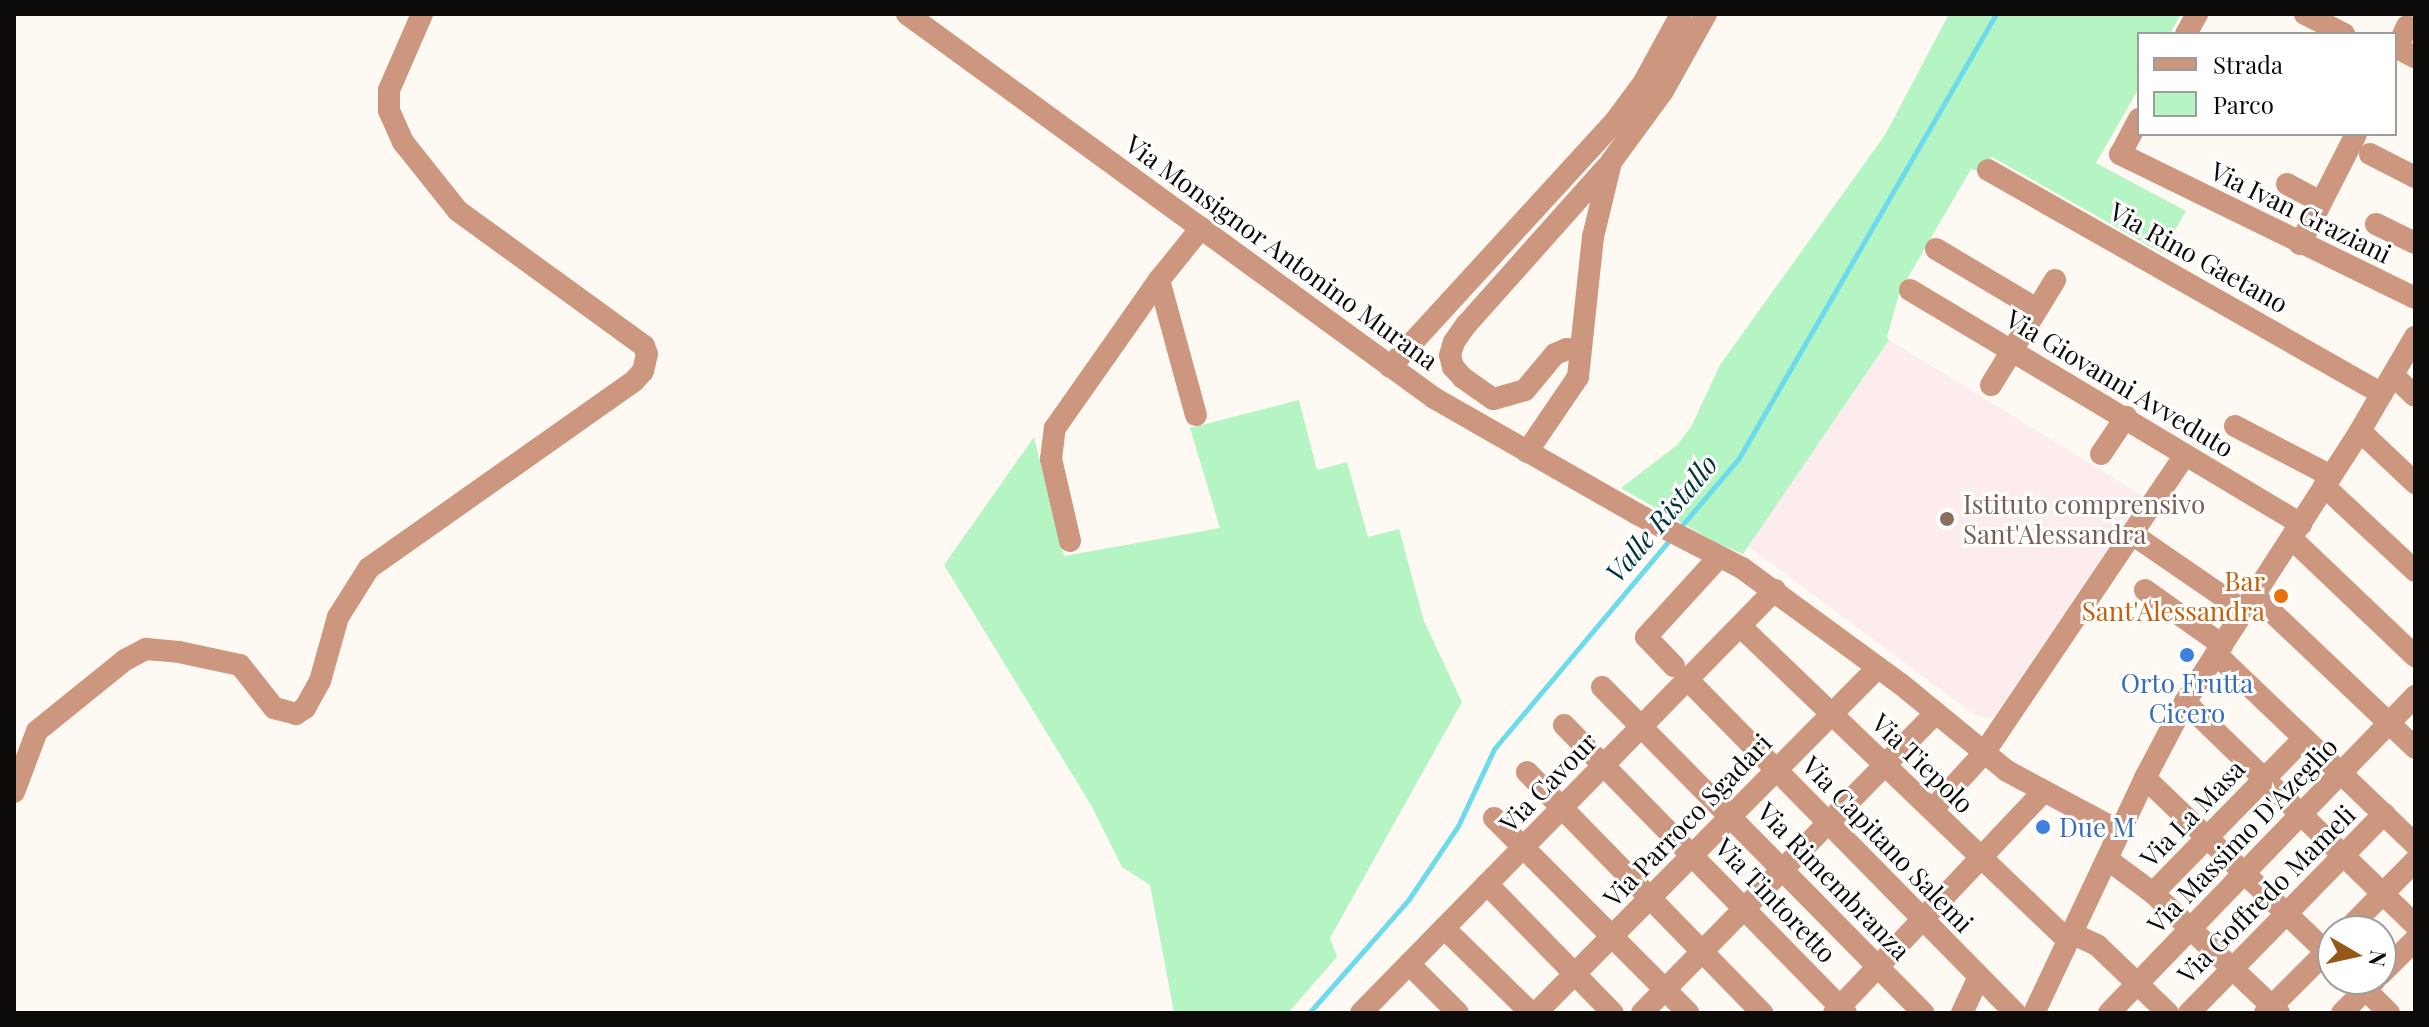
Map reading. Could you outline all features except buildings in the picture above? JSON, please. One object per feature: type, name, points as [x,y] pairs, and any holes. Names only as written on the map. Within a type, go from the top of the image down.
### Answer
[{"type":"street","points":[[14,792],[37,731],[125,660],[146,649],[179,652],[240,665],[274,708],[296,714],[305,708],[320,681],[338,617],[369,568],[634,381],[643,371],[647,354],[644,346],[458,211],[403,142],[389,111],[389,90],[422,14]]},
{"type":"street","points":[[1390,367],[1616,120],[1644,82],[1681,14]]},
{"type":"street","points":[[1578,351],[1567,349],[1555,354],[1525,390],[1493,399],[1463,378],[1453,367],[1450,355],[1454,342],[1466,325],[1611,162],[1663,91],[1706,14]]},
{"type":"street","points":[[2187,32],[2197,14]]},
{"type":"street","points":[[2305,14],[2340,32]]},
{"type":"street","name":"Via Monsignor Antonino Murana","points":[[909,15],[1434,398],[1715,555]]},
{"type":"street","points":[[2407,26],[2397,48],[2415,57]]},
{"type":"street","points":[[2397,61],[2415,70]]},
{"type":"street","name":"Via Ivan Graziani","points":[[2137,123],[2120,154],[2415,298]]},
{"type":"street","points":[[2300,244],[2355,136]]},
{"type":"street","points":[[2370,154],[2415,177]]},
{"type":"street","points":[[1527,452],[1578,377],[1578,351],[1593,237],[1611,162]]},
{"type":"street","name":"Via Rino Gaetano","points":[[1988,170],[2415,396]]},
{"type":"street","points":[[2287,184],[2321,202]]},
{"type":"street","points":[[2376,224],[2415,243]]},
{"type":"street","points":[[1070,541],[1051,459],[1055,428],[1159,280],[1201,228]]},
{"type":"street","points":[[1936,249],[2037,309]]},
{"type":"street","points":[[1159,280],[1196,415]]},
{"type":"street","points":[[1991,385],[2055,280]]},
{"type":"street","name":"Via Giovanni Avveduto","points":[[1910,290],[2126,417],[2297,531],[2415,656]]},
{"type":"street","points":[[2034,1013],[2119,831],[2185,702],[2297,531],[2415,337]]},
{"type":"street","points":[[2101,454],[2126,417]]},
{"type":"street","points":[[2235,426],[2327,481],[2415,571]]},
{"type":"street","points":[[2360,431],[2415,483]]},
{"type":"street","points":[[1933,809],[1984,753],[2185,455]]},
{"type":"street","points":[[2132,534],[2249,603],[2415,748]]},
{"type":"street","points":[[1715,555],[1775,590],[1878,667],[1984,753],[2043,792],[2119,831]]},
{"type":"street","name":"Via Capitano Salemi","points":[[1715,555],[1646,637],[2015,1013]]},
{"type":"street","name":"Via Cavour","points":[[1371,1009],[1409,964],[1642,726],[1681,672],[1740,626],[1775,590]]},
{"type":"street","points":[[2145,590],[2219,650],[2304,738],[2415,844]]},
{"type":"street","name":"Via Tiepolo","points":[[1740,626],[1982,859],[2070,937],[2097,945],[2168,1013]]},
{"type":"street","name":"Via Parroco Sgadari","points":[[1534,1013],[1612,938],[1878,667]]},
{"type":"street","name":"Via Rimembranza","points":[[1602,687],[1924,1013]]},
{"type":"street","name":"Via Massimo D'Azeglio","points":[[2109,1013],[2415,696]]},
{"type":"street","points":[[2185,702],[2415,925]]},
{"type":"street","points":[[1642,1013],[1831,824],[1936,713]]},
{"type":"street","name":"Via Tintoretto","points":[[1564,725],[1745,908],[1840,1011]]},
{"type":"street","name":"Via La Masa","points":[[2153,893],[2304,738]]},
{"type":"street","points":[[1527,772],[1762,1013]]},
{"type":"street","points":[[2145,778],[2317,939]]},
{"type":"street","points":[[1840,1011],[2043,792]]},
{"type":"street","name":"Via Goffredo Mameli","points":[[2189,1013],[2384,814]]},
{"type":"street","points":[[1494,818],[1688,1013]]},
{"type":"street","points":[[2107,859],[2153,893],[2272,1011],[2317,965]]},
{"type":"street","points":[[2362,915],[2415,861]]},
{"type":"street","points":[[1487,884],[1613,1013]]},
{"type":"street","points":[[1444,928],[1534,1013]]},
{"type":"street","points":[[2397,956],[2415,940]]},
{"type":"street","points":[[1409,964],[1458,1013]]},
{"type":"street","points":[[1962,1013],[1979,977]]},
{"type":"street","points":[[2342,1013],[2357,995]]},
{"type":"street","points":[[2378,995],[2389,1013]]},
{"type":"shaded area","name":"Istituto comprensivo Sant'Alessandra","points":[[1889,340],[2143,496],[1993,718],[1976,716],[1748,546]]},
{"type":"green space","points":[[1949,14],[2181,14],[2171,32],[2137,32],[2137,91],[2096,163],[2186,211],[2162,253],[1992,157],[1978,171],[1971,169],[1900,291],[1887,337],[1889,340],[1743,554],[1715,542],[1621,488],[1677,445],[1691,427],[1720,365],[1885,135]]},
{"type":"green space","points":[[1299,400],[1317,470],[1347,462],[1368,537],[1399,529],[1424,621],[1462,702],[1330,938],[1337,957],[1288,1013],[1174,1013],[1150,885],[1122,867],[1091,805],[944,565],[1034,437],[1064,556],[1220,528],[1190,428]]},
{"type":"waterway","name":"Valle Ristallo","points":[[1678,530],[1739,458],[1996,14]]},
{"type":"waterway","name":"Valle Ristallo","points":[[1309,1013],[1409,899],[1458,826],[1494,749],[1672,537]]},
{"type":"place","name":"Istituto comprensivo Sant'Alessandra","points":[[1947,519]]},
{"type":"place","name":"Bar Sant'Alessandra","points":[[2281,596]]},
{"type":"place","name":"Orto Frutta Cicero","points":[[2187,655]]},
{"type":"place","name":"Due M","points":[[2043,827]]}]
